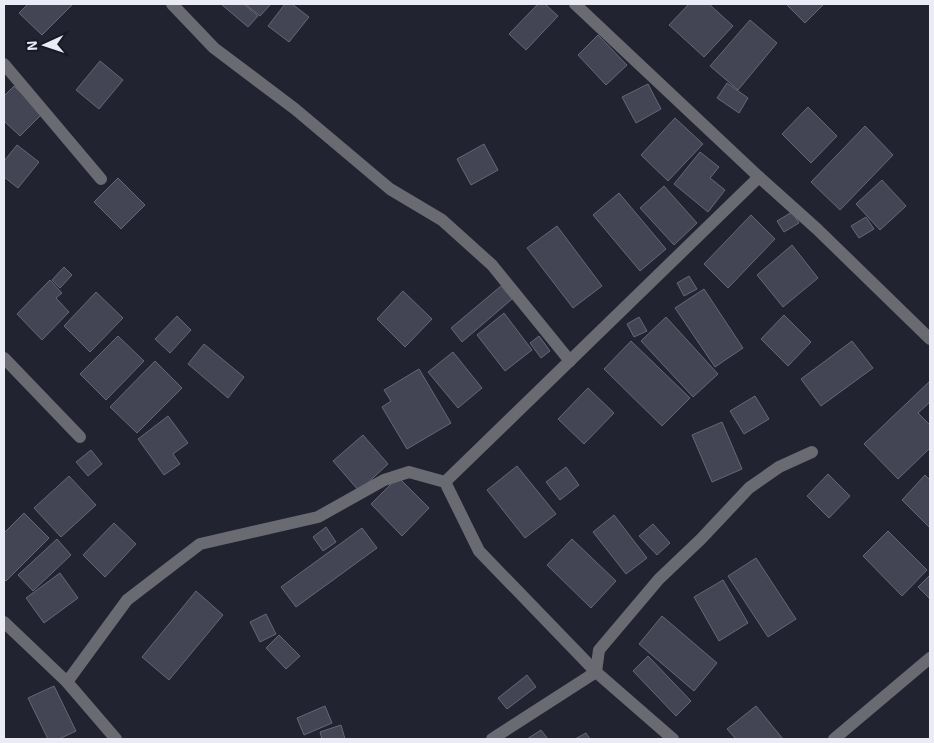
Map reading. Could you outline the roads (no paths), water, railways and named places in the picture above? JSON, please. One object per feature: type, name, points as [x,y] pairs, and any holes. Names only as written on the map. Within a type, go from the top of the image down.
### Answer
[{"type":"street","points":[[172,4],[214,48],[294,109],[390,190],[442,220],[492,265],[570,361]]},
{"type":"street","points":[[575,4],[817,229],[930,340]]},
{"type":"street","points":[[4,64],[101,179]]},
{"type":"street","points":[[445,482],[759,177]]},
{"type":"street","points":[[4,358],[80,437]]},
{"type":"street","points":[[492,739],[596,672],[599,650],[659,578],[701,539],[749,488],[778,467],[812,452]]},
{"type":"street","points":[[67,682],[127,600],[200,544],[318,517],[384,480],[409,472],[445,482],[479,551],[596,672],[673,739]]},
{"type":"street","points":[[4,622],[67,682],[116,739]]},
{"type":"street","points":[[834,739],[930,658]]}]
